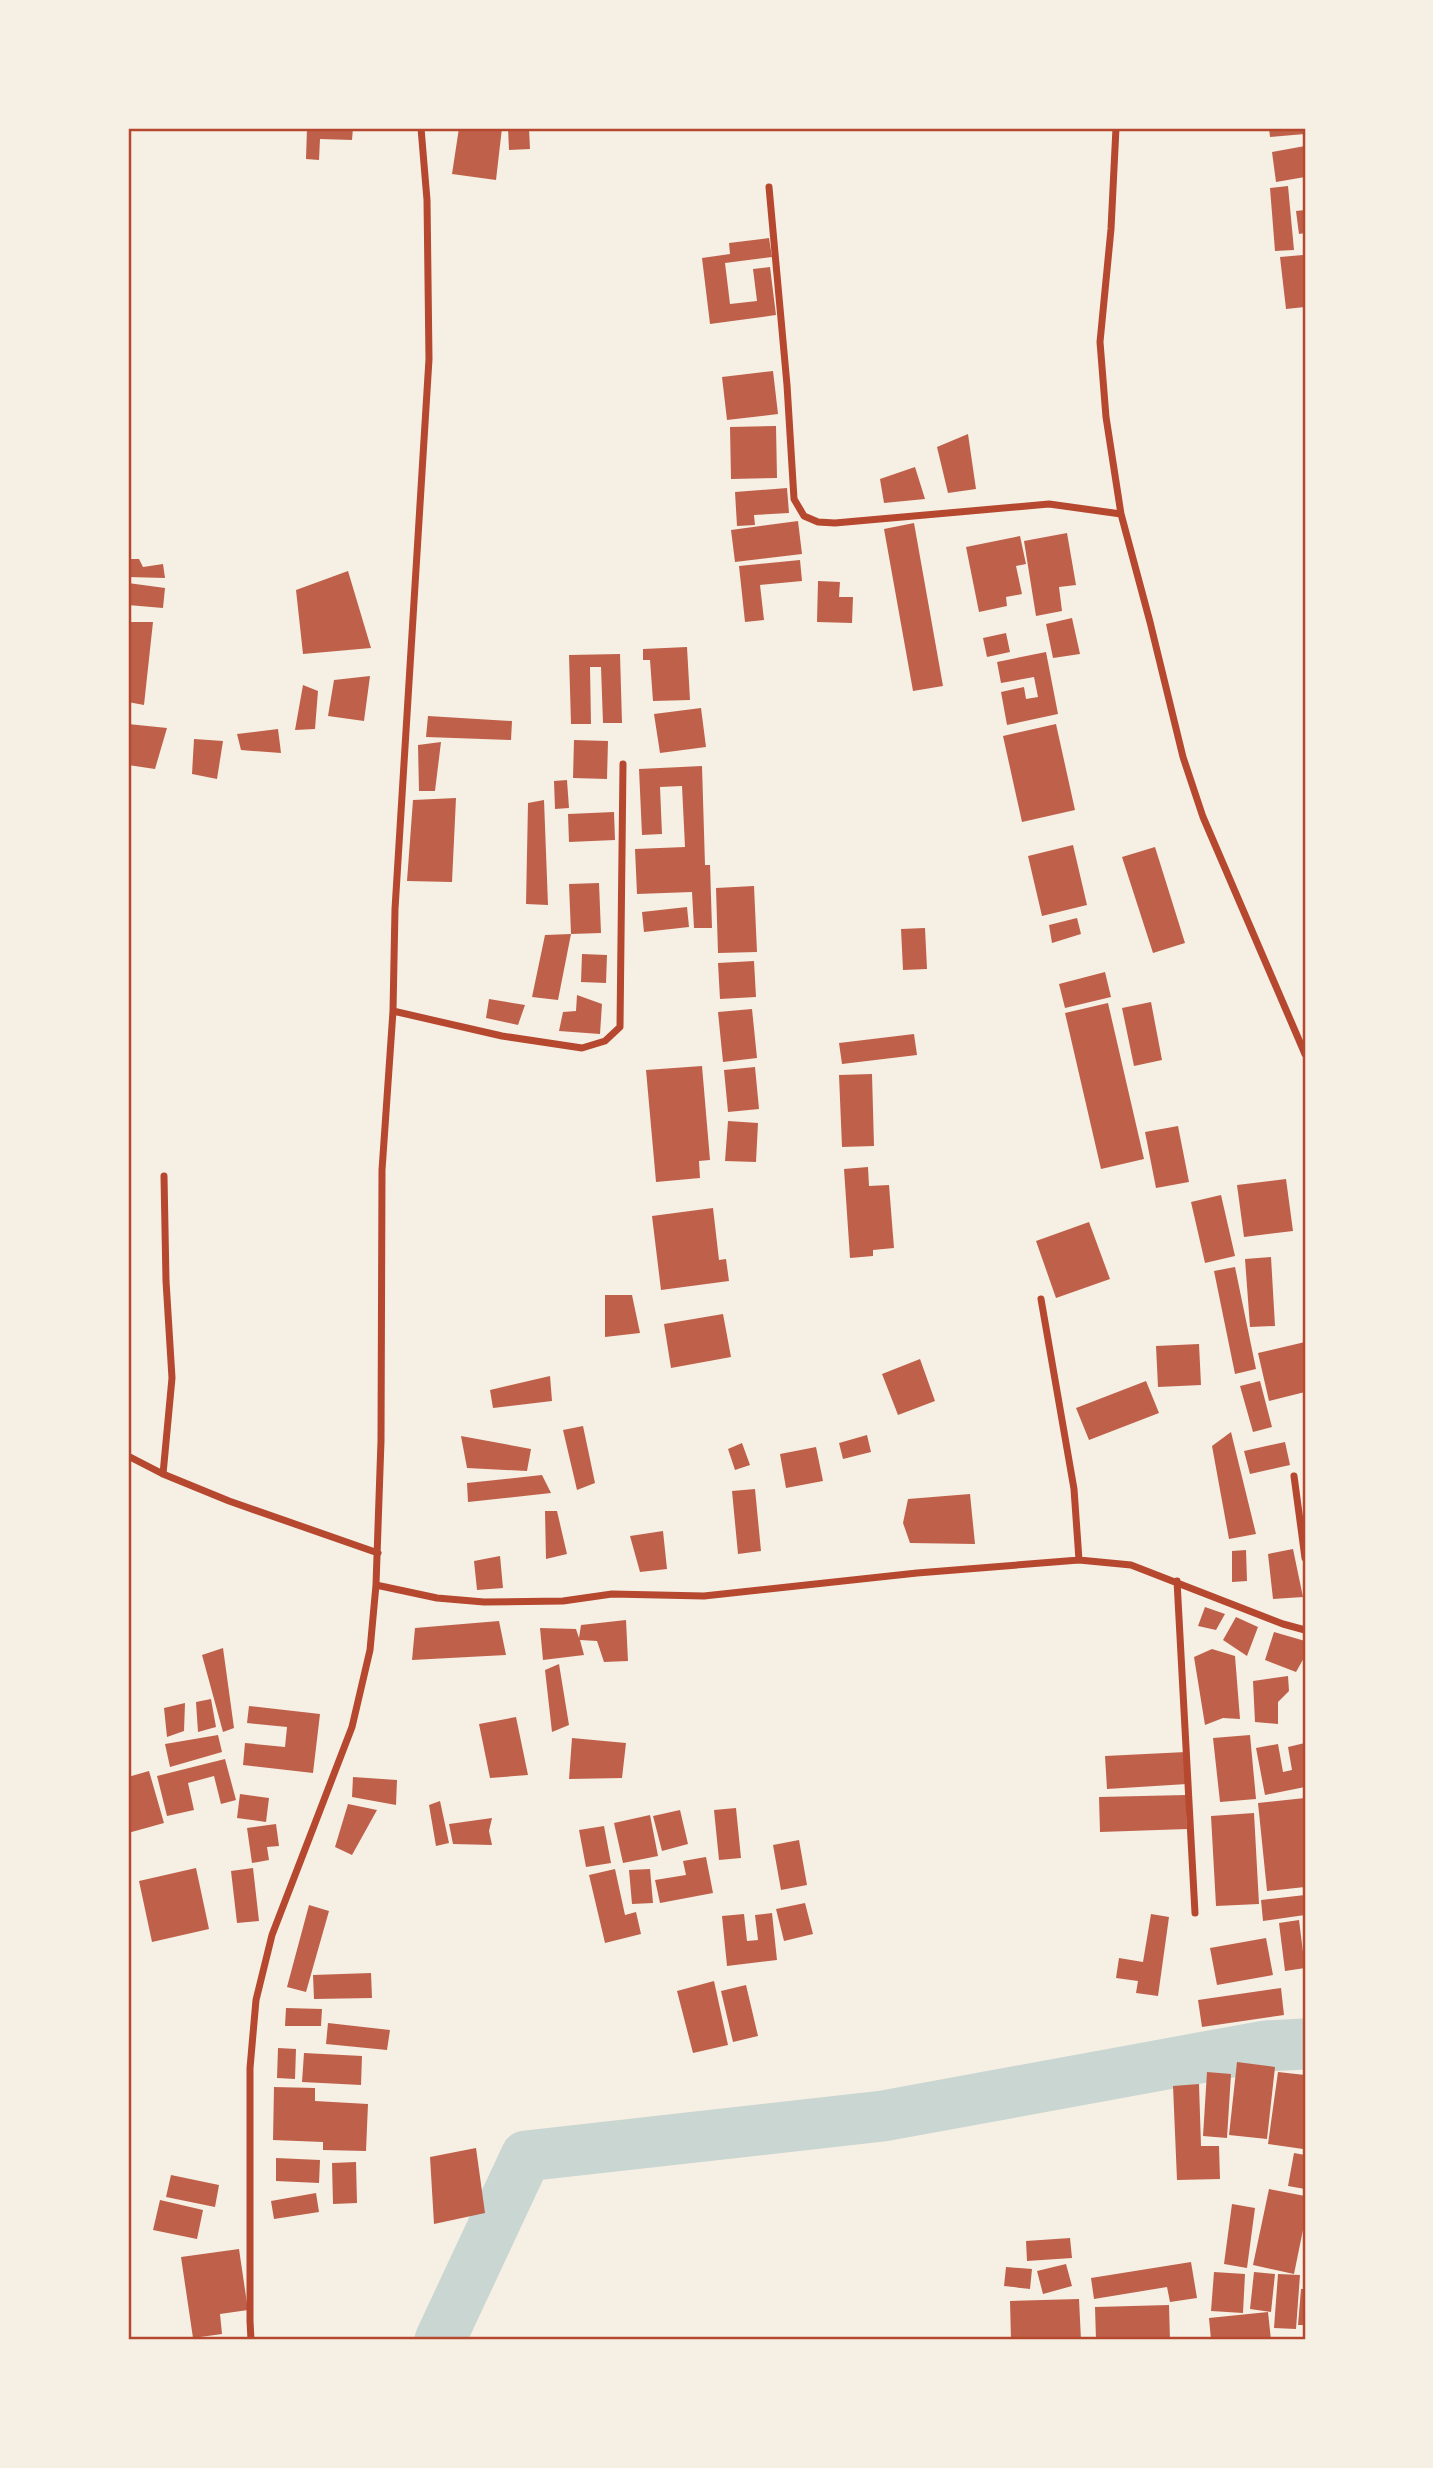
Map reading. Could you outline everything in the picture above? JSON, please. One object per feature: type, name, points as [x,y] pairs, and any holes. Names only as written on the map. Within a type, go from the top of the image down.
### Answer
[{"type":"street","points":[[251,2340],[250,2068],[256,2000],[272,1935],[352,1727],[370,1650],[376,1585],[381,1441],[382,1170],[393,1011],[394,909],[429,359],[427,200],[421,128]]},
{"type":"street","points":[[1116,128],[1111,229],[1100,342],[1106,417],[1121,513],[1183,757],[1203,817],[1305,1055]]},
{"type":"street","points":[[769,187],[787,385],[794,499],[804,516],[818,522],[835,523],[1049,503],[1121,513]]},
{"type":"street","points":[[393,1011],[502,1036],[582,1048],[605,1041],[620,1027],[623,764]]},
{"type":"street","points":[[163,1474],[172,1378],[166,1281],[164,1176]]},
{"type":"street","points":[[1041,1299],[1074,1489],[1079,1560]]},
{"type":"street","points":[[128,1456],[163,1474],[229,1501],[378,1553]]},
{"type":"street","points":[[1294,1476],[1305,1558]]},
{"type":"street","points":[[376,1585],[449,1599],[484,1602],[563,1601],[612,1594],[704,1596],[917,1573],[1079,1560],[1131,1565],[1305,1630]]},
{"type":"street","points":[[1177,1581],[1195,1913]]},
{"type":"building","points":[[307,128],[353,128],[352,140],[320,139],[319,160],[306,159]]},
{"type":"building","points":[[459,128],[502,128],[496,180],[452,174]]},
{"type":"building","points":[[508,128],[529,128],[530,149],[509,150]]},
{"type":"building","points":[[1269,128],[1305,128],[1305,134],[1270,137]]},
{"type":"building","points":[[1305,146],[1305,177],[1276,182],[1272,152]]},
{"type":"building","points":[[1288,186],[1294,250],[1275,251],[1270,188]]},
{"type":"building","points":[[1305,210],[1305,233],[1299,234],[1296,211]]},
{"type":"building","points":[[769,238],[772,257],[725,263],[730,304],[757,301],[753,269],[770,267],[776,315],[710,324],[702,258],[730,254],[729,243]]},
{"type":"building","points":[[1303,255],[1305,307],[1286,309],[1280,257]]},
{"type":"building","points":[[773,371],[778,414],[727,420],[722,377]]},
{"type":"building","points":[[776,426],[777,478],[731,479],[730,427]]},
{"type":"building","points":[[968,434],[976,489],[948,493],[937,447]]},
{"type":"building","points":[[915,467],[925,499],[884,503],[880,479]]},
{"type":"building","points":[[787,488],[789,513],[754,515],[755,525],[737,526],[735,492]]},
{"type":"building","points":[[798,521],[802,554],[735,562],[731,530]]},
{"type":"building","points":[[914,523],[943,686],[913,691],[884,529]]},
{"type":"building","points":[[1067,533],[1076,585],[1059,587],[1062,611],[1036,616],[1024,541]]},
{"type":"building","points":[[1020,536],[1026,564],[1016,566],[1022,594],[1006,597],[1007,606],[979,612],[966,547]]},
{"type":"building","points":[[128,559],[139,559],[143,567],[163,564],[165,578],[128,577]]},
{"type":"building","points":[[800,560],[802,581],[760,585],[764,620],[745,622],[739,566]]},
{"type":"building","points":[[348,571],[371,648],[303,654],[296,590]]},
{"type":"building","points":[[818,581],[840,582],[839,597],[853,597],[852,623],[817,622]]},
{"type":"building","points":[[128,583],[165,588],[163,608],[128,605]]},
{"type":"building","points":[[1072,618],[1080,654],[1053,658],[1046,624]]},
{"type":"building","points":[[128,622],[153,622],[144,705],[128,702]]},
{"type":"building","points":[[1006,633],[1010,652],[987,657],[983,638]]},
{"type":"building","points":[[687,647],[690,700],[653,701],[650,660],[643,660],[643,649]]},
{"type":"building","points":[[1046,652],[1058,714],[1007,725],[1001,692],[1024,687],[1026,699],[1038,697],[1034,677],[1001,683],[997,662]]},
{"type":"building","points":[[620,654],[622,723],[603,723],[601,667],[590,667],[591,724],[571,724],[569,655]]},
{"type":"building","points":[[370,676],[364,721],[328,716],[334,680]]},
{"type":"building","points":[[303,685],[318,691],[315,729],[295,730]]},
{"type":"building","points":[[701,708],[706,747],[660,753],[654,714]]},
{"type":"building","points":[[428,716],[512,721],[511,740],[426,737]]},
{"type":"building","points":[[128,724],[167,728],[155,769],[128,765]]},
{"type":"building","points":[[1056,724],[1075,810],[1022,822],[1003,736]]},
{"type":"building","points":[[278,729],[281,753],[241,750],[237,734]]},
{"type":"building","points":[[194,739],[223,741],[217,779],[192,774]]},
{"type":"building","points":[[574,740],[608,741],[607,779],[573,778]]},
{"type":"building","points":[[441,742],[435,791],[419,791],[418,745]]},
{"type":"building","points":[[702,766],[705,865],[710,865],[712,928],[694,928],[692,892],[637,894],[635,849],[685,847],[682,786],[660,787],[662,834],[642,835],[639,769]]},
{"type":"building","points":[[567,780],[569,808],[555,809],[554,781]]},
{"type":"building","points":[[456,798],[452,882],[407,881],[413,800]]},
{"type":"building","points":[[544,800],[548,905],[526,904],[528,803]]},
{"type":"building","points":[[614,812],[615,840],[569,842],[568,814]]},
{"type":"building","points":[[1073,845],[1087,905],[1042,916],[1028,856]]},
{"type":"building","points":[[1155,847],[1185,943],[1153,953],[1122,857]]},
{"type":"building","points":[[599,883],[601,933],[571,934],[569,884]]},
{"type":"building","points":[[754,886],[757,952],[718,953],[716,888]]},
{"type":"building","points":[[687,907],[689,927],[644,932],[642,912]]},
{"type":"building","points":[[1077,918],[1081,934],[1052,943],[1049,925]]},
{"type":"building","points":[[925,928],[927,969],[903,970],[901,929]]},
{"type":"building","points":[[571,934],[558,1000],[532,997],[545,935]]},
{"type":"building","points":[[582,954],[607,955],[606,983],[581,982]]},
{"type":"building","points":[[754,961],[756,997],[720,999],[718,963]]},
{"type":"building","points":[[1105,972],[1111,997],[1065,1008],[1059,984]]},
{"type":"building","points":[[577,995],[602,1004],[600,1034],[559,1031],[563,1012],[576,1011]]},
{"type":"building","points":[[489,999],[525,1005],[518,1025],[486,1018]]},
{"type":"building","points":[[1151,1002],[1162,1060],[1134,1066],[1122,1008]]},
{"type":"building","points":[[1108,1003],[1144,1159],[1101,1169],[1065,1013]]},
{"type":"building","points":[[752,1009],[757,1058],[723,1062],[718,1012]]},
{"type":"building","points":[[914,1034],[917,1055],[842,1064],[839,1043]]},
{"type":"building","points":[[702,1066],[710,1160],[699,1161],[700,1178],[656,1182],[646,1070]]},
{"type":"building","points":[[755,1067],[759,1109],[728,1112],[724,1070]]},
{"type":"building","points":[[872,1074],[874,1146],[842,1147],[839,1075]]},
{"type":"building","points":[[728,1121],[758,1123],[756,1162],[725,1161]]},
{"type":"building","points":[[1178,1126],[1189,1182],[1156,1188],[1145,1132]]},
{"type":"building","points":[[868,1167],[869,1186],[889,1185],[894,1248],[873,1250],[873,1256],[850,1258],[844,1169]]},
{"type":"building","points":[[1286,1179],[1293,1231],[1244,1237],[1237,1185]]},
{"type":"building","points":[[1221,1195],[1235,1256],[1205,1263],[1191,1202]]},
{"type":"building","points":[[713,1208],[719,1260],[726,1259],[729,1281],[661,1290],[652,1216]]},
{"type":"building","points":[[1089,1222],[1110,1279],[1056,1298],[1036,1241]]},
{"type":"building","points":[[1271,1257],[1275,1326],[1250,1327],[1245,1259]]},
{"type":"building","points":[[1235,1267],[1256,1369],[1235,1374],[1214,1271]]},
{"type":"building","points":[[605,1295],[632,1295],[640,1333],[605,1337]]},
{"type":"building","points":[[723,1314],[731,1357],[671,1368],[664,1324]]},
{"type":"building","points":[[1305,1342],[1305,1392],[1269,1401],[1258,1353]]},
{"type":"building","points":[[1199,1344],[1201,1385],[1158,1387],[1156,1346]]},
{"type":"building","points":[[920,1359],[935,1401],[898,1415],[882,1374]]},
{"type":"building","points":[[550,1376],[552,1401],[493,1408],[490,1390]]},
{"type":"building","points":[[1146,1381],[1159,1413],[1089,1440],[1076,1408]]},
{"type":"building","points":[[1260,1381],[1272,1427],[1253,1432],[1240,1386]]},
{"type":"building","points":[[583,1426],[595,1483],[577,1490],[563,1430]]},
{"type":"building","points":[[1231,1432],[1256,1534],[1229,1539],[1212,1446]]},
{"type":"building","points":[[867,1435],[871,1452],[843,1459],[839,1443]]},
{"type":"building","points":[[461,1436],[531,1449],[527,1471],[467,1468]]},
{"type":"building","points":[[1285,1442],[1290,1465],[1250,1474],[1244,1451]]},
{"type":"building","points":[[742,1443],[750,1465],[735,1470],[728,1449]]},
{"type":"building","points":[[816,1447],[823,1481],[786,1488],[780,1454]]},
{"type":"building","points":[[542,1475],[551,1493],[468,1502],[467,1483]]},
{"type":"building","points":[[755,1489],[761,1551],[738,1554],[732,1491]]},
{"type":"building","points":[[970,1494],[975,1544],[910,1543],[903,1523],[908,1499]]},
{"type":"building","points":[[545,1511],[557,1511],[567,1554],[546,1559]]},
{"type":"building","points":[[663,1531],[667,1569],[640,1572],[630,1536]]},
{"type":"building","points":[[1293,1549],[1303,1597],[1273,1599],[1268,1554]]},
{"type":"building","points":[[1246,1550],[1247,1581],[1232,1582],[1232,1551]]},
{"type":"building","points":[[500,1556],[503,1588],[477,1590],[474,1561]]},
{"type":"building","points":[[1205,1607],[1225,1614],[1216,1630],[1198,1626]]},
{"type":"building","points":[[1236,1617],[1258,1627],[1247,1656],[1223,1640]]},
{"type":"building","points":[[626,1620],[628,1661],[604,1662],[597,1641],[580,1640],[584,1655],[543,1660],[540,1628],[576,1629],[579,1638],[581,1625]]},
{"type":"building","points":[[499,1621],[506,1655],[412,1660],[415,1628]]},
{"type":"building","points":[[1274,1632],[1305,1641],[1305,1656],[1296,1672],[1265,1660]]},
{"type":"building","points":[[223,1648],[234,1728],[223,1732],[202,1655]]},
{"type":"building","points":[[1212,1649],[1235,1656],[1240,1719],[1223,1718],[1205,1725],[1194,1657]]},
{"type":"building","points":[[559,1664],[569,1725],[552,1732],[545,1670]]},
{"type":"building","points":[[1288,1676],[1289,1691],[1278,1702],[1278,1724],[1255,1722],[1253,1681]]},
{"type":"building","points":[[211,1699],[216,1727],[198,1732],[196,1702]]},
{"type":"building","points":[[185,1703],[184,1731],[167,1737],[164,1708]]},
{"type":"building","points":[[249,1706],[320,1714],[313,1773],[243,1765],[245,1743],[285,1747],[287,1727],[247,1723]]},
{"type":"building","points":[[516,1717],[528,1775],[490,1778],[479,1724]]},
{"type":"building","points":[[218,1735],[222,1752],[170,1767],[165,1744]]},
{"type":"building","points":[[1250,1735],[1256,1799],[1220,1802],[1213,1738]]},
{"type":"building","points":[[572,1738],[626,1743],[622,1778],[569,1779]]},
{"type":"building","points":[[1305,1743],[1305,1787],[1265,1795],[1256,1748],[1278,1744],[1283,1772],[1292,1770],[1288,1747]]},
{"type":"building","points":[[1186,1752],[1187,1784],[1107,1789],[1105,1756]]},
{"type":"building","points":[[225,1759],[236,1800],[221,1804],[214,1776],[188,1783],[194,1810],[167,1816],[157,1776]]},
{"type":"building","points":[[149,1771],[164,1823],[128,1833],[128,1777]]},
{"type":"building","points":[[353,1777],[397,1780],[396,1805],[352,1797]]},
{"type":"building","points":[[240,1794],[269,1798],[266,1822],[237,1818]]},
{"type":"building","points":[[1186,1795],[1187,1829],[1100,1832],[1099,1797]]},
{"type":"building","points":[[1305,1798],[1305,1887],[1267,1891],[1258,1803]]},
{"type":"building","points":[[440,1801],[449,1843],[436,1846],[429,1805]]},
{"type":"building","points":[[348,1804],[377,1810],[352,1855],[335,1847]]},
{"type":"building","points":[[736,1808],[741,1858],[719,1860],[714,1810]]},
{"type":"building","points":[[680,1810],[688,1844],[662,1851],[653,1816]]},
{"type":"building","points":[[1254,1813],[1259,1904],[1216,1906],[1211,1816]]},
{"type":"building","points":[[650,1815],[658,1856],[623,1863],[614,1823]]},
{"type":"building","points":[[492,1818],[489,1831],[492,1845],[453,1844],[449,1824]]},
{"type":"building","points":[[276,1824],[279,1846],[267,1847],[269,1860],[252,1863],[247,1828]]},
{"type":"building","points":[[604,1826],[611,1863],[586,1867],[579,1830]]},
{"type":"building","points":[[799,1840],[807,1885],[781,1890],[773,1845]]},
{"type":"building","points":[[706,1857],[713,1893],[660,1903],[655,1880],[686,1875],[683,1861]]},
{"type":"building","points":[[196,1868],[209,1929],[152,1942],[139,1881]]},
{"type":"building","points":[[253,1868],[259,1921],[237,1923],[231,1871]]},
{"type":"building","points":[[615,1869],[625,1915],[636,1912],[641,1934],[605,1943],[589,1875]]},
{"type":"building","points":[[650,1869],[653,1903],[632,1904],[629,1870]]},
{"type":"building","points":[[1305,1895],[1305,1915],[1263,1921],[1261,1900]]},
{"type":"building","points":[[805,1903],[813,1934],[784,1941],[776,1909]]},
{"type":"building","points":[[309,1905],[329,1911],[306,1992],[287,1987]]},
{"type":"building","points":[[772,1913],[777,1960],[727,1966],[722,1916],[744,1914],[747,1941],[758,1940],[755,1915]]},
{"type":"building","points":[[1151,1914],[1169,1917],[1158,1996],[1136,1993],[1138,1981],[1116,1978],[1119,1958],[1143,1962]]},
{"type":"building","points":[[1299,1920],[1305,1968],[1285,1971],[1279,1923]]},
{"type":"building","points":[[1266,1938],[1273,1975],[1217,1985],[1210,1948]]},
{"type":"building","points":[[371,1973],[372,1998],[314,1999],[313,1975]]},
{"type":"building","points":[[714,1981],[728,2045],[693,2053],[677,1991]]},
{"type":"building","points":[[746,1985],[758,2036],[733,2042],[721,1991]]},
{"type":"building","points":[[1281,1988],[1284,2015],[1202,2027],[1198,2000]]},
{"type":"building","points":[[286,2008],[322,2009],[321,2026],[285,2026]]},
{"type":"building","points":[[328,2023],[390,2030],[387,2050],[326,2044]]},
{"type":"building","points":[[278,2048],[296,2049],[295,2079],[277,2078]]},
{"type":"building","points":[[304,2053],[362,2056],[361,2085],[302,2082]]},
{"type":"building","points":[[1237,2062],[1275,2067],[1267,2139],[1229,2135]]},
{"type":"building","points":[[1207,2072],[1231,2074],[1227,2138],[1203,2136]]},
{"type":"building","points":[[1278,2072],[1305,2075],[1303,2149],[1268,2144]]},
{"type":"building","points":[[1199,2084],[1201,2146],[1219,2146],[1220,2179],[1177,2180],[1173,2086]]},
{"type":"building","points":[[274,2087],[315,2088],[315,2101],[368,2104],[366,2151],[323,2150],[323,2142],[273,2140]]},
{"type":"building","points":[[476,2148],[485,2213],[434,2224],[430,2157]]},
{"type":"building","points":[[1294,2153],[1305,2155],[1305,2189],[1288,2186]]},
{"type":"building","points":[[276,2158],[320,2160],[319,2183],[276,2181]]},
{"type":"building","points":[[356,2162],[357,2203],[333,2204],[332,2163]]},
{"type":"building","points":[[171,2175],[219,2185],[215,2207],[166,2197]]},
{"type":"building","points":[[1269,2189],[1305,2196],[1305,2220],[1294,2274],[1253,2265]]},
{"type":"building","points":[[316,2193],[319,2212],[274,2219],[271,2201]]},
{"type":"building","points":[[160,2200],[203,2210],[197,2239],[153,2230]]},
{"type":"building","points":[[1232,2204],[1255,2208],[1247,2268],[1224,2264]]},
{"type":"building","points":[[1070,2238],[1072,2258],[1027,2261],[1026,2241]]},
{"type":"building","points":[[239,2249],[248,2310],[220,2314],[222,2334],[193,2338],[181,2257]]},
{"type":"building","points":[[1191,2262],[1197,2298],[1170,2302],[1167,2287],[1094,2299],[1091,2278]]},
{"type":"building","points":[[1066,2264],[1072,2286],[1043,2294],[1037,2271]]},
{"type":"building","points":[[1006,2267],[1032,2269],[1030,2289],[1004,2286]]},
{"type":"building","points":[[1214,2272],[1245,2274],[1243,2313],[1211,2311]]},
{"type":"building","points":[[1254,2272],[1275,2274],[1271,2312],[1250,2309]]},
{"type":"building","points":[[1278,2274],[1300,2275],[1296,2329],[1274,2328]]},
{"type":"building","points":[[1301,2289],[1305,2289],[1305,2325],[1298,2325]]},
{"type":"building","points":[[1079,2299],[1081,2340],[1011,2340],[1010,2301]]},
{"type":"building","points":[[1169,2305],[1170,2340],[1096,2340],[1095,2307]]},
{"type":"building","points":[[1268,2312],[1271,2340],[1211,2340],[1209,2318]]},
{"type":"waterway","points":[[440,2340],[526,2156],[883,2116],[1265,2046],[1305,2044]]}]
